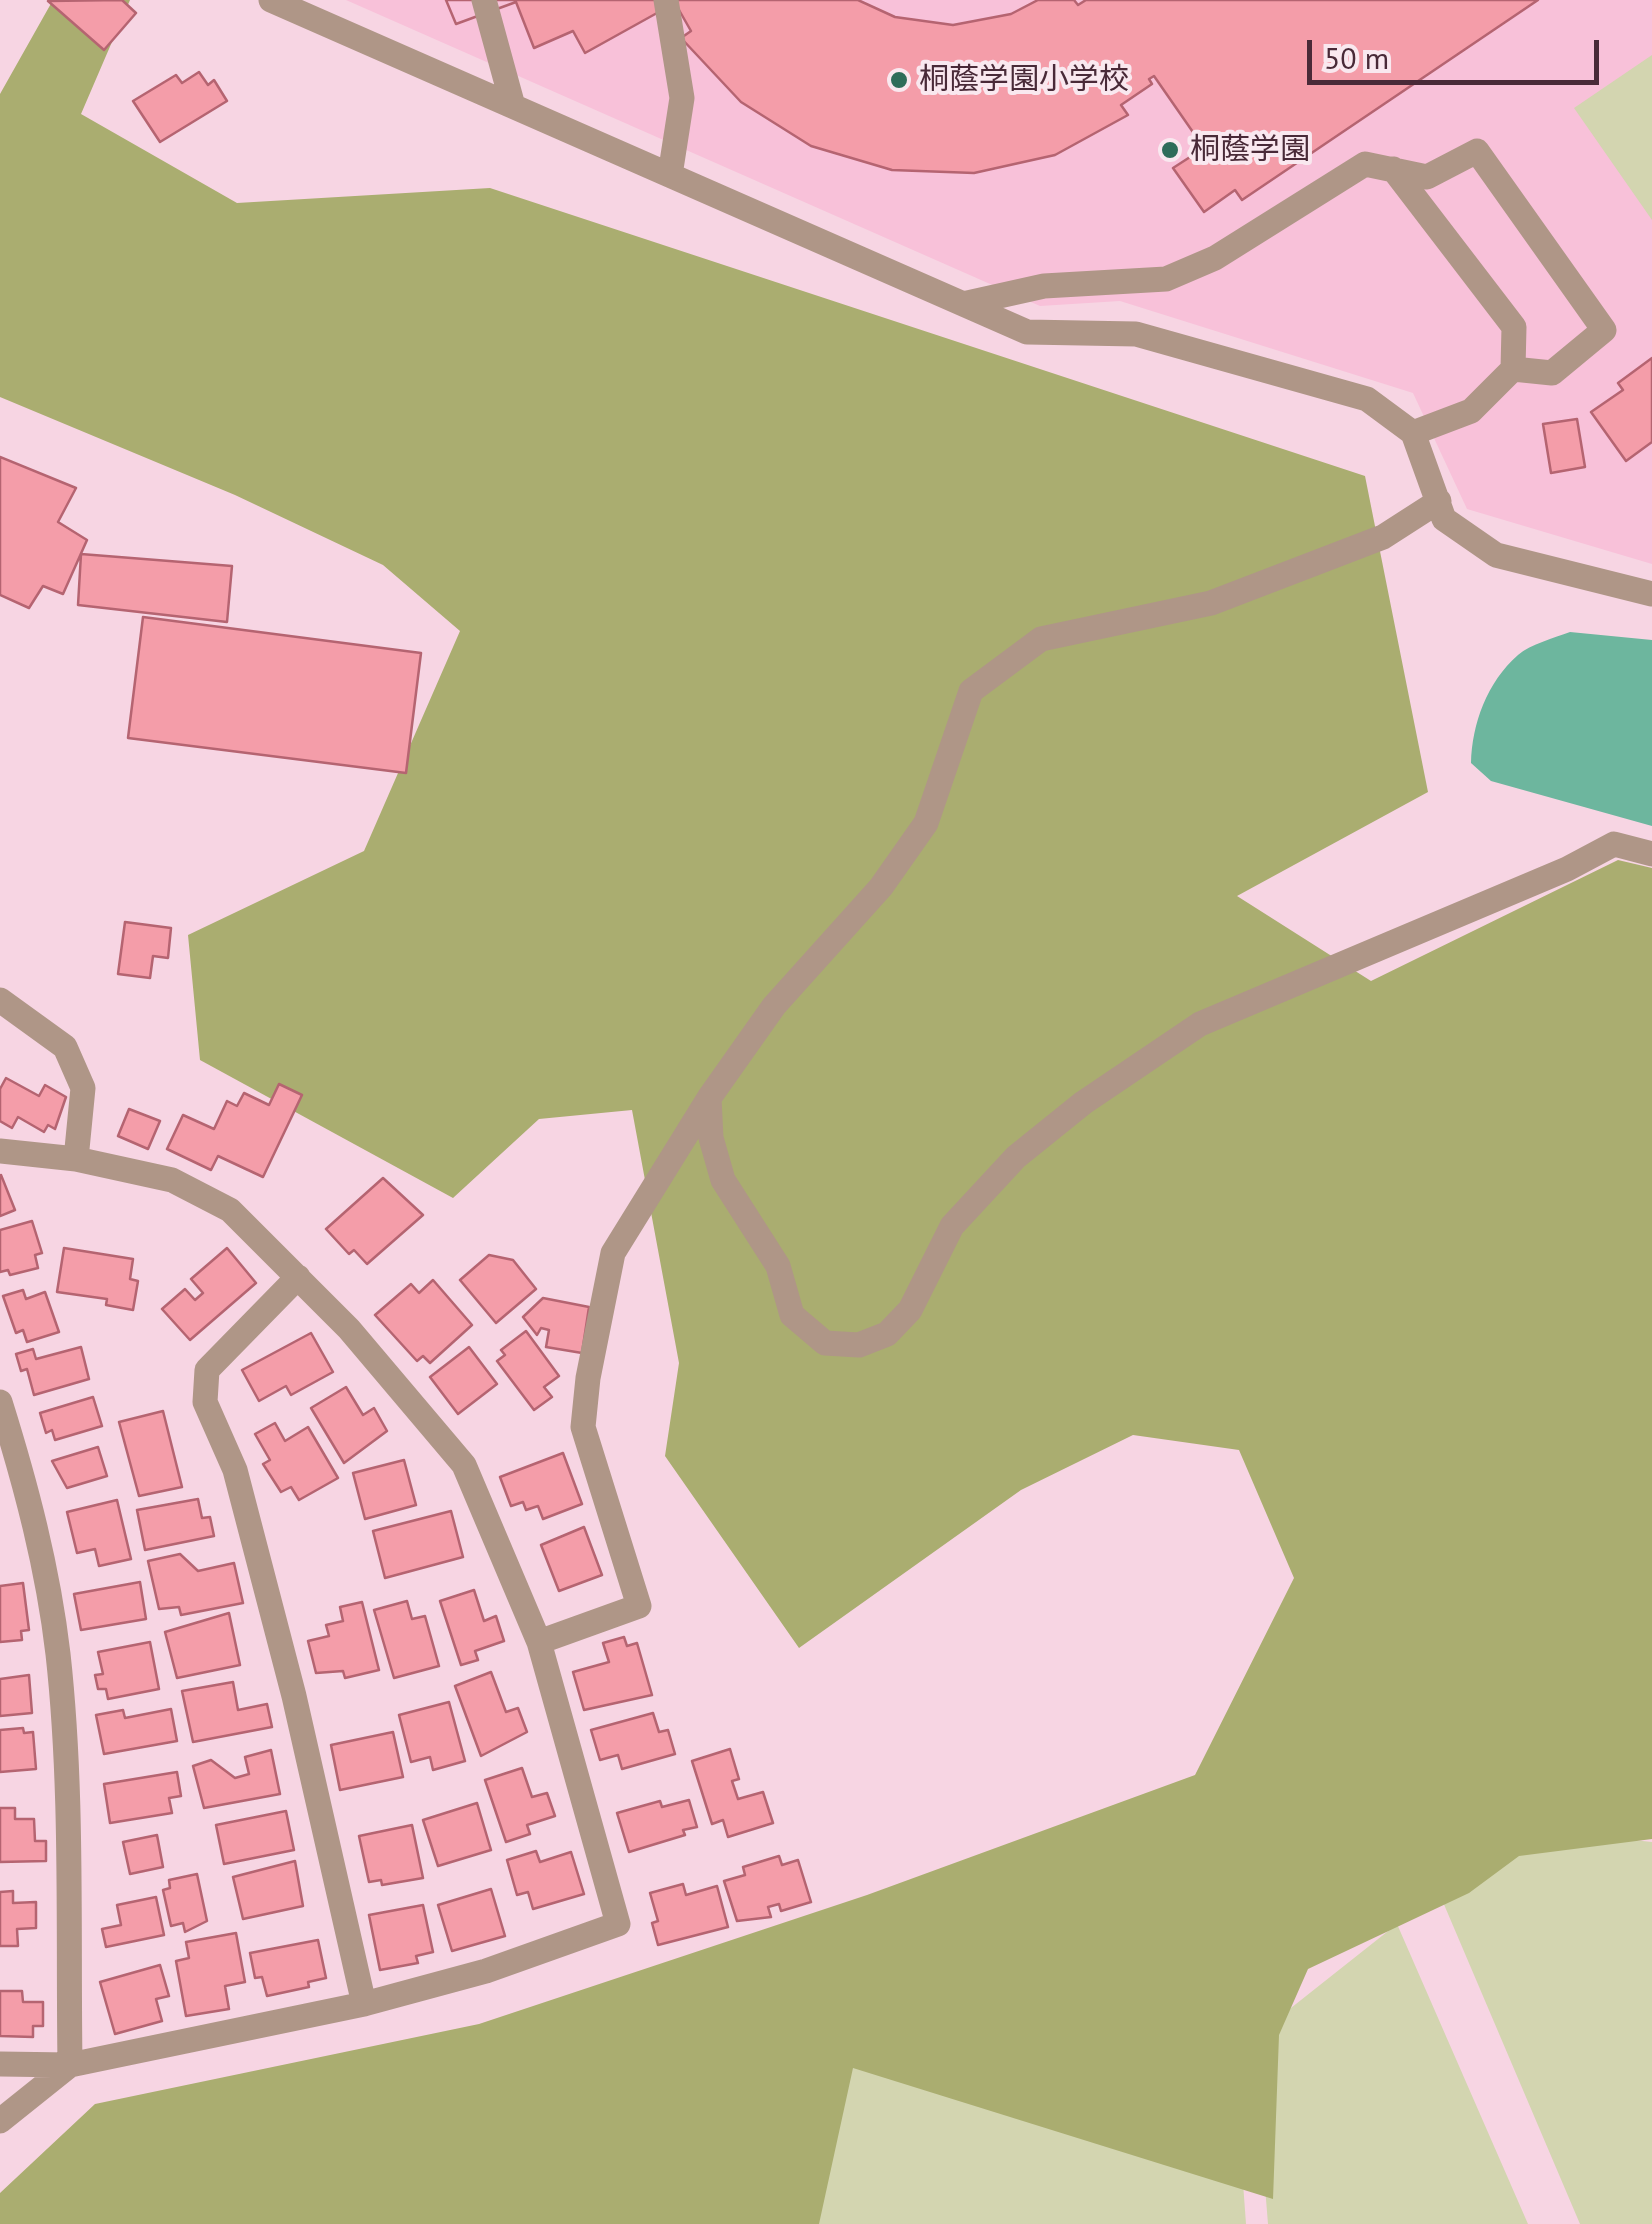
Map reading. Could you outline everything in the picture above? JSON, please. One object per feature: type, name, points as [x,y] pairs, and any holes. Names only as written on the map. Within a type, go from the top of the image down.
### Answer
[{"type":"street","points":[[270,0],[302,6],[513,106],[1027,332],[1136,334],[1367,400],[1413,433],[1444,519],[1496,555],[1652,594]]},
{"type":"street","points":[[484,0],[513,106]]},
{"type":"street","points":[[666,0],[682,98],[670,175]]},
{"type":"street","points":[[963,304],[1044,286],[1166,279],[1215,258],[1365,164],[1427,176],[1478,151],[1604,330],[1552,373],[1513,369]]},
{"type":"street","points":[[1392,170],[1514,327],[1513,369],[1471,412],[1413,433]]},
{"type":"street","points":[[538,1642],[639,1606],[583,1427],[588,1378],[613,1254],[709,1098],[774,1006],[881,887],[926,823],[970,691],[1041,639],[1211,603],[1384,537],[1440,501]]},
{"type":"street","points":[[709,1098],[711,1138],[723,1180],[778,1266],[792,1315],[825,1343],[859,1346],[887,1334],[910,1310],[952,1226],[1016,1157],[1083,1103],[1200,1024],[1567,869],[1614,844],[1652,854]]},
{"type":"street","points":[[0,1000],[65,1048],[82,1088],[76,1159]]},
{"type":"street","points":[[0,1151],[76,1159],[172,1180],[230,1210],[298,1277],[464,1465],[538,1642],[618,1924],[486,1972],[364,2004],[70,2065],[0,2064]]},
{"type":"street","points":[[298,1277],[206,1370],[205,1402],[236,1470],[294,1696],[364,2004]]},
{"type":"street","points":[[0,1402],[31,1500],[58,1654],[66,1810],[70,2065]]},
{"type":"street","points":[[0,2120],[70,2065]]},
{"type":"shaded area","points":[[53,0],[130,0],[81,114],[237,203],[490,188],[1365,476],[1428,792],[1237,896],[1371,981],[1618,860],[1652,868],[1652,1839],[1519,1856],[1469,1893],[1308,1969],[1279,2035],[1273,2199],[853,2068],[819,2224],[0,2224],[0,2193],[95,2104],[479,2024],[867,1895],[1195,1775],[1294,1578],[1239,1450],[1133,1435],[1021,1490],[799,1648],[665,1456],[679,1363],[632,1110],[539,1119],[453,1198],[200,1060],[188,935],[364,851],[460,631],[383,565],[235,495],[0,397],[0,94]]},
{"type":"shaded area","name":"桐蔭学園","points":[[346,0],[1652,0],[1652,564],[1467,509],[1413,393],[1120,301],[1040,306]]},
{"type":"shaded area","points":[[1652,55],[1652,220],[1574,108]]},
{"type":"shaded area","points":[[1570,632],[1652,640],[1652,826],[1491,781],[1471,763],[1474,733],[1483,704],[1507,666],[1523,651]]},
{"type":"shaded area","points":[[1539,1830],[1652,1842],[1652,2224],[1580,2224],[1437,1888]]},
{"type":"shaded area","points":[[1397,1924],[1528,2224],[1268,2224],[1253,2038]]},
{"type":"shaded area","points":[[796,2029],[1242,2169],[1246,2224],[790,2224]]},
{"type":"building","points":[[122,0],[136,13],[104,50],[48,1]]},
{"type":"building","points":[[446,0],[858,0],[895,17],[953,25],[1011,14],[1038,0],[1074,0],[1078,5],[1086,0],[1538,0],[1242,200],[1235,190],[1204,212],[1173,168],[1204,148],[1154,76],[1149,79],[1152,84],[1121,105],[1128,115],[1055,155],[974,173],[892,170],[811,146],[741,102],[681,38],[691,31],[675,3],[585,53],[573,31],[534,48],[516,2],[456,24]]},
{"type":"building","points":[[446,0],[515,0],[516,2],[456,24]]},
{"type":"building","points":[[199,72],[208,85],[214,80],[227,101],[160,142],[133,101],[176,75],[182,83]]},
{"type":"building","points":[[1652,358],[1652,442],[1626,461],[1591,412],[1623,390],[1618,383]]},
{"type":"building","points":[[1577,419],[1585,467],[1551,473],[1543,424]]},
{"type":"building","points":[[0,457],[76,488],[58,522],[87,540],[63,594],[43,586],[29,608],[0,595]]},
{"type":"building","points":[[81,554],[232,566],[227,622],[78,605]]},
{"type":"building","points":[[143,617],[421,653],[406,773],[128,738]]},
{"type":"building","points":[[125,922],[171,928],[168,958],[153,956],[150,978],[118,974]]},
{"type":"building","points":[[6,1078],[39,1096],[45,1085],[66,1097],[55,1129],[48,1125],[44,1132],[18,1117],[12,1128],[0,1121],[0,1089]]},
{"type":"building","points":[[279,1084],[302,1095],[263,1177],[218,1156],[211,1170],[167,1149],[183,1115],[214,1129],[227,1101],[237,1106],[244,1093],[269,1105]]},
{"type":"building","points":[[129,1109],[160,1121],[148,1149],[118,1136]]},
{"type":"building","points":[[0,1176],[15,1210],[0,1216]]},
{"type":"building","points":[[383,1178],[423,1215],[367,1264],[354,1250],[349,1254],[326,1229]]},
{"type":"building","points":[[32,1221],[42,1253],[35,1255],[38,1268],[10,1275],[8,1270],[0,1272],[0,1230]]},
{"type":"building","points":[[64,1248],[133,1259],[130,1279],[138,1281],[133,1310],[106,1305],[107,1299],[57,1292]]},
{"type":"building","points":[[227,1248],[256,1283],[190,1340],[162,1309],[185,1289],[195,1300],[203,1293],[191,1279]]},
{"type":"building","points":[[489,1255],[513,1260],[536,1289],[496,1323],[460,1280]]},
{"type":"building","points":[[433,1280],[472,1325],[430,1363],[423,1356],[417,1361],[375,1315],[411,1284],[419,1293]]},
{"type":"building","points":[[23,1290],[26,1299],[45,1292],[59,1332],[27,1342],[23,1330],[16,1333],[3,1296]]},
{"type":"building","points":[[543,1298],[589,1307],[582,1353],[546,1347],[549,1330],[541,1328],[537,1335],[523,1317]]},
{"type":"building","points":[[526,1331],[559,1376],[544,1387],[552,1397],[534,1410],[497,1361],[505,1355],[501,1350]]},
{"type":"building","points":[[311,1333],[333,1372],[291,1395],[286,1386],[259,1401],[242,1370]]},
{"type":"building","points":[[81,1347],[89,1379],[34,1395],[27,1369],[21,1371],[16,1354],[33,1349],[36,1359]]},
{"type":"building","points":[[469,1347],[497,1384],[458,1414],[430,1377]]},
{"type":"building","points":[[346,1387],[363,1415],[374,1408],[387,1431],[344,1463],[311,1408]]},
{"type":"building","points":[[93,1397],[102,1426],[55,1440],[52,1430],[46,1433],[40,1413]]},
{"type":"building","points":[[163,1411],[182,1487],[139,1496],[119,1422]]},
{"type":"building","points":[[275,1423],[285,1441],[308,1427],[338,1478],[299,1500],[291,1487],[281,1492],[263,1464],[270,1460],[255,1434]]},
{"type":"building","points":[[98,1447],[107,1476],[67,1488],[52,1461]]},
{"type":"building","points":[[563,1453],[582,1504],[543,1519],[538,1506],[526,1510],[523,1502],[511,1506],[500,1477]]},
{"type":"building","points":[[404,1460],[416,1505],[365,1519],[353,1473]]},
{"type":"building","points":[[198,1499],[202,1518],[210,1517],[214,1536],[145,1550],[137,1510]]},
{"type":"building","points":[[117,1500],[131,1559],[99,1566],[95,1549],[77,1553],[67,1512]]},
{"type":"building","points":[[451,1511],[463,1557],[385,1578],[373,1531]]},
{"type":"building","points":[[584,1527],[602,1575],[559,1591],[541,1545]]},
{"type":"building","points":[[180,1554],[198,1571],[234,1563],[243,1603],[181,1615],[179,1607],[159,1609],[148,1561]]},
{"type":"building","points":[[140,1582],[146,1619],[81,1630],[74,1594]]},
{"type":"building","points":[[23,1583],[29,1630],[21,1631],[22,1640],[0,1642],[0,1586]]},
{"type":"building","points":[[474,1590],[484,1621],[496,1616],[504,1641],[475,1651],[478,1660],[461,1665],[440,1601]]},
{"type":"building","points":[[407,1601],[412,1619],[425,1616],[439,1666],[394,1678],[374,1610]]},
{"type":"building","points":[[362,1602],[379,1670],[345,1678],[343,1671],[316,1673],[308,1641],[329,1636],[326,1625],[343,1621],[340,1607]]},
{"type":"building","points":[[229,1613],[240,1665],[177,1678],[165,1632]]},
{"type":"building","points":[[624,1637],[627,1646],[637,1643],[652,1695],[584,1710],[573,1672],[609,1662],[603,1643]]},
{"type":"building","points":[[150,1642],[159,1689],[108,1699],[106,1689],[98,1689],[95,1675],[103,1674],[98,1652]]},
{"type":"building","points":[[491,1672],[506,1712],[518,1708],[527,1732],[481,1756],[455,1686]]},
{"type":"building","points":[[29,1675],[32,1713],[0,1716],[0,1679]]},
{"type":"building","points":[[233,1682],[238,1710],[267,1704],[272,1727],[193,1742],[182,1691]]},
{"type":"building","points":[[449,1702],[465,1761],[433,1770],[430,1757],[411,1762],[399,1715]]},
{"type":"building","points":[[171,1709],[177,1741],[104,1754],[96,1715],[123,1710],[125,1718]]},
{"type":"building","points":[[653,1713],[659,1732],[668,1730],[675,1754],[622,1769],[618,1755],[600,1760],[591,1730]]},
{"type":"building","points":[[23,1728],[24,1733],[33,1732],[36,1769],[0,1772],[0,1730]]},
{"type":"building","points":[[393,1732],[403,1777],[340,1790],[331,1745]]},
{"type":"building","points":[[730,1749],[739,1779],[732,1781],[738,1799],[763,1792],[773,1823],[728,1837],[723,1820],[712,1824],[692,1761]]},
{"type":"building","points":[[271,1750],[280,1794],[204,1808],[193,1766],[211,1760],[235,1778],[249,1774],[245,1757]]},
{"type":"building","points":[[522,1768],[532,1797],[547,1793],[555,1816],[527,1825],[530,1834],[506,1842],[485,1780]]},
{"type":"building","points":[[177,1772],[181,1796],[169,1798],[172,1813],[110,1823],[104,1784]]},
{"type":"building","points":[[689,1800],[697,1827],[683,1830],[685,1835],[629,1852],[617,1813],[660,1801],[662,1807]]},
{"type":"building","points":[[477,1803],[491,1850],[438,1866],[423,1820]]},
{"type":"building","points":[[0,1808],[15,1808],[15,1819],[34,1819],[35,1841],[46,1841],[46,1861],[0,1862]]},
{"type":"building","points":[[286,1811],[294,1850],[224,1864],[216,1825]]},
{"type":"building","points":[[412,1825],[423,1878],[382,1885],[381,1880],[369,1882],[359,1836]]},
{"type":"building","points":[[157,1835],[163,1867],[130,1874],[123,1842]]},
{"type":"building","points":[[536,1851],[540,1862],[571,1852],[584,1894],[533,1909],[528,1892],[517,1895],[507,1860]]},
{"type":"building","points":[[779,1856],[782,1865],[798,1860],[811,1902],[781,1911],[779,1904],[768,1907],[771,1917],[737,1921],[724,1881],[745,1875],[743,1867]]},
{"type":"building","points":[[295,1861],[303,1906],[243,1919],[233,1877]]},
{"type":"building","points":[[197,1874],[207,1921],[185,1932],[183,1923],[171,1926],[163,1890],[170,1888],[169,1880]]},
{"type":"building","points":[[683,1884],[686,1895],[717,1886],[728,1927],[658,1945],[652,1923],[658,1921],[650,1893]]},
{"type":"building","points":[[491,1889],[505,1936],[452,1951],[438,1905]]},
{"type":"building","points":[[13,1891],[13,1903],[36,1902],[36,1928],[17,1929],[18,1946],[0,1946],[0,1892]]},
{"type":"building","points":[[156,1897],[164,1935],[106,1947],[102,1929],[121,1925],[117,1905]]},
{"type":"building","points":[[423,1905],[433,1952],[416,1956],[418,1963],[380,1970],[369,1915]]},
{"type":"building","points":[[236,1933],[245,1982],[225,1986],[229,2009],[186,2016],[176,1961],[189,1958],[186,1942]]},
{"type":"building","points":[[318,1940],[326,1978],[308,1982],[309,1987],[267,1996],[262,1977],[255,1978],[250,1953]]},
{"type":"building","points":[[160,1965],[169,1996],[156,1999],[162,2021],[115,2034],[100,1982]]},
{"type":"building","points":[[0,1991],[22,1991],[23,2002],[43,2002],[43,2026],[33,2026],[33,2037],[0,2036]]},
{"type":"place","name":"桐蔭学園小学校","points":[[899,80]]},
{"type":"place","name":"桐蔭学園","points":[[1170,150]]}]
